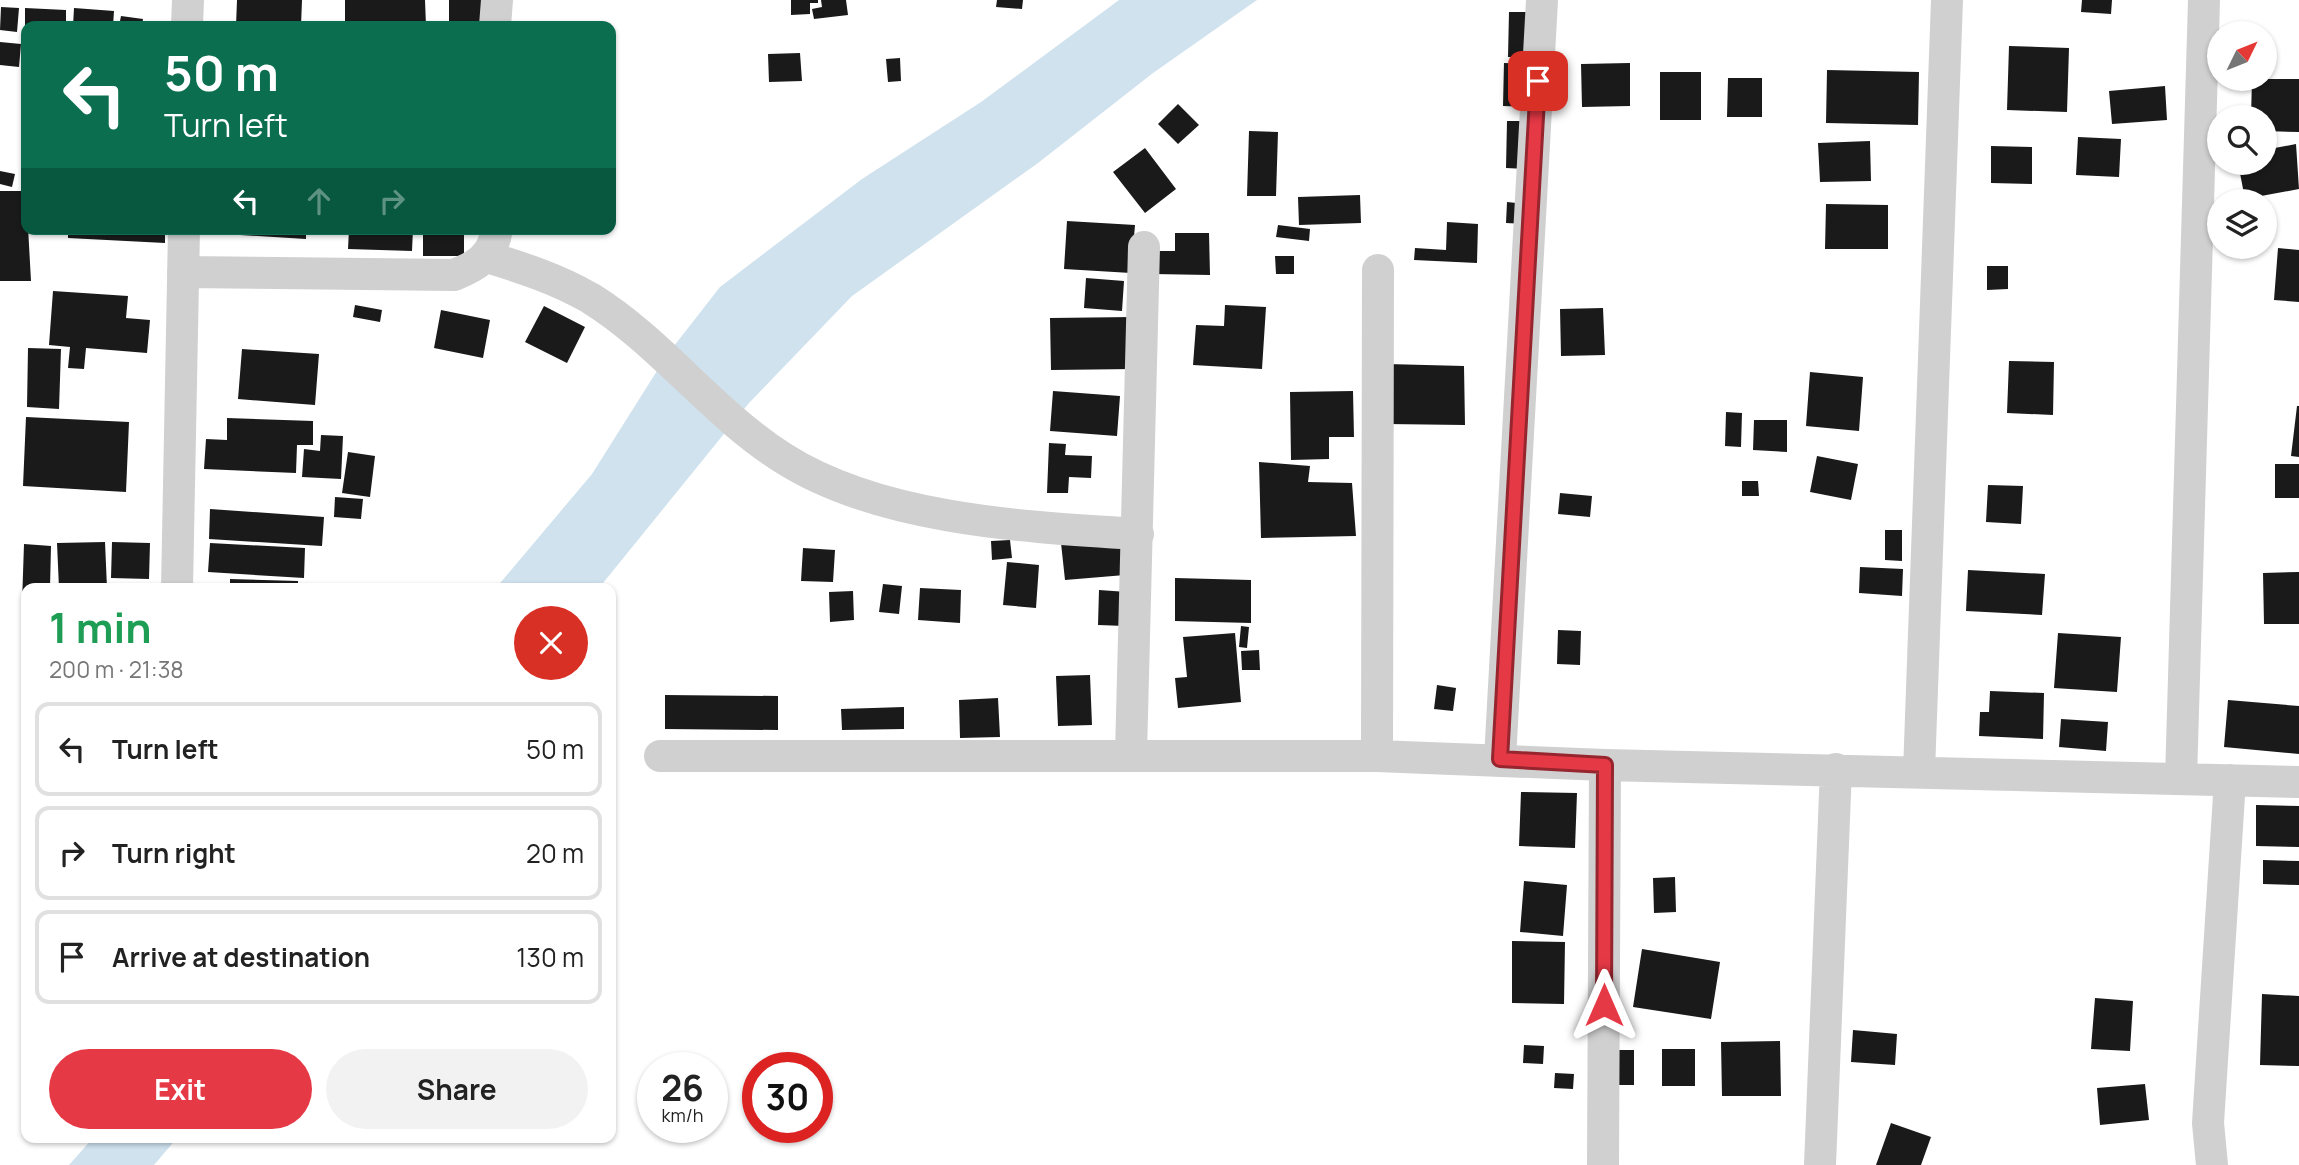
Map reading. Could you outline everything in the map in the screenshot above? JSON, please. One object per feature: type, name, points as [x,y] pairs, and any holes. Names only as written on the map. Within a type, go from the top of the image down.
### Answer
[{"type":"street","points":[[187,21],[188,0]]},
{"type":"street","points":[[495,21],[497,0]]},
{"type":"street","points":[[1500,759],[1542,0]]},
{"type":"street","points":[[1919,772],[1947,0]]},
{"type":"street","points":[[2181,779],[2204,0]]},
{"type":"street","points":[[177,583],[184,235]]},
{"type":"street","points":[[183,272],[454,275],[475,267],[492,243],[592,299],[622,321],[745,431],[785,459],[860,494],[952,516],[1050,528],[1138,534]]},
{"type":"street","points":[[1131,754],[1144,247]]},
{"type":"street","points":[[1377,756],[1378,270]]},
{"type":"street","points":[[660,756],[1377,756],[1605,765],[2299,782]]},
{"type":"street","points":[[1603,1165],[1605,765]]},
{"type":"street","points":[[1820,1165],[1836,769]]},
{"type":"street","points":[[2212,1165],[2208,1122],[2230,780]]},
{"type":"water","points":[[1119,0],[1257,0],[1153,73],[1038,163],[852,296],[749,403],[603,583],[500,583],[592,474],[667,355],[720,287],[862,179],[981,102]]},
{"type":"water","points":[[89,1143],[173,1143],[154,1165],[69,1165]]},
{"type":"building","points":[[237,0],[302,0],[301,21],[236,21]]},
{"type":"building","points":[[345,0],[425,0],[426,21],[345,21]]},
{"type":"building","points":[[449,0],[489,0],[489,21],[449,21]]},
{"type":"building","points":[[791,0],[818,0],[818,3],[810,3],[810,14],[791,15]]},
{"type":"building","points":[[821,0],[846,0],[848,15],[814,19],[812,9],[822,7]]},
{"type":"building","points":[[997,0],[1023,0],[1022,9],[996,7]]},
{"type":"building","points":[[2082,0],[2112,0],[2111,14],[2081,12]]},
{"type":"building","points":[[1,7],[19,8],[17,32],[0,30]]},
{"type":"building","points":[[25,8],[66,10],[66,21],[25,21]]},
{"type":"building","points":[[74,8],[114,11],[113,21],[73,21]]},
{"type":"building","points":[[1509,12],[1533,12],[1533,58],[1508,57]]},
{"type":"building","points":[[121,16],[143,19],[143,21],[120,21]]},
{"type":"building","points":[[0,42],[21,44],[19,67],[0,65]]},
{"type":"building","points":[[2009,46],[2069,48],[2067,112],[2007,110]]},
{"type":"building","points":[[800,53],[802,81],[769,82],[768,54]]},
{"type":"building","points":[[900,58],[901,81],[888,82],[886,59]]},
{"type":"building","points":[[1504,63],[1531,64],[1530,107],[1503,106]]},
{"type":"building","points":[[1630,63],[1630,106],[1582,107],[1581,64]]},
{"type":"building","points":[[1827,70],[1919,72],[1918,125],[1826,123]]},
{"type":"building","points":[[1660,72],[1701,72],[1701,120],[1660,120]]},
{"type":"building","points":[[1728,78],[1762,78],[1762,117],[1727,117]]},
{"type":"building","points":[[2277,79],[2299,79],[2299,132],[2277,131],[2277,105],[2251,105],[2252,91],[2277,91]]},
{"type":"building","points":[[2165,86],[2167,120],[2112,124],[2109,91]]},
{"type":"building","points":[[1178,104],[1199,125],[1178,144],[1158,124]]},
{"type":"building","points":[[1507,121],[1529,121],[1528,169],[1506,168]]},
{"type":"building","points":[[1249,131],[1278,132],[1276,196],[1247,196]]},
{"type":"building","points":[[2078,137],[2121,139],[2119,177],[2076,175]]},
{"type":"building","points":[[1870,141],[1871,181],[1820,182],[1818,143]]},
{"type":"building","points":[[2296,144],[2299,189],[2277,193],[2277,189],[2243,189],[2240,175],[2277,175],[2277,148]]},
{"type":"building","points":[[1991,146],[2032,147],[2032,184],[1991,183]]},
{"type":"building","points":[[1145,148],[1176,189],[1145,213],[1113,172]]},
{"type":"building","points":[[0,171],[15,174],[12,187],[0,184]]},
{"type":"building","points":[[0,191],[21,191],[21,235],[28,235],[31,281],[0,281]]},
{"type":"building","points":[[1360,195],[1361,223],[1299,225],[1298,197]]},
{"type":"building","points":[[1507,202],[1527,204],[1526,224],[1506,223]]},
{"type":"building","points":[[1826,204],[1888,205],[1888,249],[1825,249]]},
{"type":"building","points":[[1067,221],[1135,225],[1131,273],[1064,269]]},
{"type":"building","points":[[1447,222],[1478,224],[1477,263],[1414,260],[1415,248],[1446,250]]},
{"type":"building","points":[[1278,225],[1310,229],[1309,241],[1276,237]]},
{"type":"building","points":[[1175,233],[1209,233],[1210,275],[1153,274],[1153,251],[1175,251]]},
{"type":"building","points":[[68,235],[165,235],[165,243],[68,238]]},
{"type":"building","points":[[240,235],[306,235],[306,239]]},
{"type":"building","points":[[349,235],[413,235],[412,251],[348,249]]},
{"type":"building","points":[[423,235],[464,235],[464,256],[423,256]]},
{"type":"building","points":[[2278,248],[2299,250],[2299,302],[2274,300]]},
{"type":"building","points":[[1275,256],[1294,256],[1294,274],[1276,274]]},
{"type":"building","points":[[1987,266],[2008,266],[2008,289],[1987,290]]},
{"type":"building","points":[[1086,278],[1124,281],[1122,311],[1084,308]]},
{"type":"building","points":[[53,291],[128,296],[126,318],[150,320],[147,353],[86,348],[84,369],[68,368],[70,347],[49,345]]},
{"type":"building","points":[[355,305],[382,310],[380,322],[353,317]]},
{"type":"building","points":[[1225,305],[1266,307],[1262,369],[1193,365],[1196,325],[1224,326]]},
{"type":"building","points":[[544,306],[585,327],[567,363],[525,342]]},
{"type":"building","points":[[1603,308],[1605,355],[1561,356],[1560,309]]},
{"type":"building","points":[[441,310],[490,320],[483,358],[434,348]]},
{"type":"building","points":[[1133,317],[1134,369],[1051,370],[1050,318]]},
{"type":"building","points":[[28,348],[61,349],[59,409],[27,407]]},
{"type":"building","points":[[242,349],[319,354],[315,405],[238,399]]},
{"type":"building","points":[[2009,361],[2054,362],[2053,415],[2007,413]]},
{"type":"building","points":[[1387,364],[1464,366],[1465,425],[1387,424]]},
{"type":"building","points":[[1810,372],[1863,377],[1859,431],[1806,426]]},
{"type":"building","points":[[1053,391],[1120,396],[1117,436],[1050,431]]},
{"type":"building","points":[[1353,391],[1354,437],[1329,437],[1329,459],[1291,460],[1290,392]]},
{"type":"building","points":[[2299,406],[2299,457],[2291,456]]},
{"type":"building","points":[[1726,412],[1742,413],[1741,447],[1725,446]]},
{"type":"building","points":[[26,417],[129,422],[126,492],[23,486]]},
{"type":"building","points":[[227,418],[313,421],[313,445],[297,445],[296,473],[204,469],[206,439],[227,440]]},
{"type":"building","points":[[1754,420],[1787,420],[1787,452],[1753,450]]},
{"type":"building","points":[[321,435],[343,436],[341,479],[302,477],[304,449],[320,451]]},
{"type":"building","points":[[1049,443],[1066,444],[1065,455],[1092,456],[1091,478],[1069,477],[1068,493],[1047,493]]},
{"type":"building","points":[[348,452],[375,456],[370,497],[342,493]]},
{"type":"building","points":[[1817,456],[1858,464],[1851,500],[1810,492]]},
{"type":"building","points":[[1259,462],[1310,466],[1308,482],[1352,483],[1356,536],[1261,538]]},
{"type":"building","points":[[2275,464],[2299,464],[2299,498],[2275,498]]},
{"type":"building","points":[[1742,481],[1758,481],[1759,496],[1742,496]]},
{"type":"building","points":[[1988,485],[2023,486],[2021,524],[1986,522]]},
{"type":"building","points":[[1560,493],[1592,496],[1590,517],[1558,514]]},
{"type":"building","points":[[335,497],[363,499],[361,519],[334,517]]},
{"type":"building","points":[[210,509],[324,517],[322,546],[209,539]]},
{"type":"building","points":[[1885,530],[1902,530],[1902,561],[1885,560]]},
{"type":"building","points":[[1121,539],[1125,575],[1065,580],[1061,543]]},
{"type":"building","points":[[1010,540],[1012,558],[992,560],[991,541]]},
{"type":"building","points":[[105,542],[107,583],[59,583],[57,543]]},
{"type":"building","points":[[112,542],[150,543],[149,579],[111,578]]},
{"type":"building","points":[[210,543],[305,548],[304,578],[208,572]]},
{"type":"building","points":[[24,544],[51,546],[50,583],[23,583]]},
{"type":"building","points":[[803,548],[835,550],[833,582],[801,581]]},
{"type":"building","points":[[1007,562],[1039,565],[1036,608],[1003,605]]},
{"type":"building","points":[[1860,567],[1903,569],[1902,596],[1859,593]]},
{"type":"building","points":[[1968,570],[2045,574],[2042,615],[1966,611]]},
{"type":"building","points":[[2299,572],[2299,624],[2264,624],[2263,573]]},
{"type":"building","points":[[1175,578],[1251,580],[1251,623],[1175,621]]},
{"type":"building","points":[[230,579],[298,581],[298,583],[230,583]]},
{"type":"building","points":[[883,584],[902,586],[899,614],[879,612]]},
{"type":"building","points":[[920,588],[961,590],[960,623],[918,620]]},
{"type":"building","points":[[1099,590],[1127,592],[1125,626],[1098,625]]},
{"type":"building","points":[[853,591],[854,620],[830,622],[829,592]]},
{"type":"building","points":[[1241,626],[1249,627],[1247,648],[1239,647]]},
{"type":"building","points":[[1558,630],[1581,631],[1580,665],[1557,664]]},
{"type":"building","points":[[1235,633],[1241,702],[1178,708],[1175,678],[1187,677],[1183,637]]},
{"type":"building","points":[[2058,633],[2121,637],[2117,692],[2054,688]]},
{"type":"building","points":[[1259,650],[1260,670],[1242,670],[1241,651]]},
{"type":"building","points":[[1090,675],[1092,725],[1058,726],[1056,676]]},
{"type":"building","points":[[1437,685],[1456,688],[1453,711],[1434,709]]},
{"type":"building","points":[[1990,691],[2044,693],[2043,739],[1979,736],[1980,712],[1989,712]]},
{"type":"building","points":[[665,695],[778,696],[778,730],[665,729]]},
{"type":"building","points":[[998,698],[1000,737],[960,738],[959,700]]},
{"type":"building","points":[[2228,700],[2299,706],[2299,754],[2224,747]]},
{"type":"building","points":[[904,707],[904,729],[842,730],[841,709]]},
{"type":"building","points":[[2061,719],[2108,722],[2106,751],[2059,747]]},
{"type":"building","points":[[1521,792],[1577,793],[1575,848],[1519,846]]},
{"type":"building","points":[[2256,805],[2299,806],[2299,847],[2256,846]]},
{"type":"building","points":[[2263,860],[2299,861],[2299,885],[2263,884]]},
{"type":"building","points":[[1675,877],[1676,912],[1654,913],[1653,878]]},
{"type":"building","points":[[1524,881],[1567,885],[1563,936],[1520,932]]},
{"type":"building","points":[[1512,941],[1565,942],[1564,1004],[1512,1003]]},
{"type":"building","points":[[1642,949],[1720,962],[1711,1019],[1633,1007]]},
{"type":"building","points":[[2262,994],[2299,996],[2299,1066],[2260,1065]]},
{"type":"building","points":[[2095,998],[2133,1001],[2130,1051],[2091,1049]]},
{"type":"building","points":[[1853,1030],[1897,1034],[1895,1065],[1851,1062]]},
{"type":"building","points":[[1780,1041],[1781,1096],[1722,1096],[1721,1042]]},
{"type":"building","points":[[1524,1045],[1544,1046],[1543,1064],[1523,1063]]},
{"type":"building","points":[[1662,1049],[1695,1049],[1695,1086],[1662,1086]]},
{"type":"building","points":[[1615,1050],[1634,1050],[1634,1085],[1616,1085]]},
{"type":"building","points":[[1555,1073],[1574,1074],[1573,1089],[1554,1088]]},
{"type":"building","points":[[2145,1084],[2149,1120],[2100,1125],[2097,1088]]},
{"type":"building","points":[[1891,1123],[1931,1137],[1921,1165],[1876,1165]]},
{"type":"route","points":[[1538,81],[1500,759],[1605,765],[1604,1005]]}]
